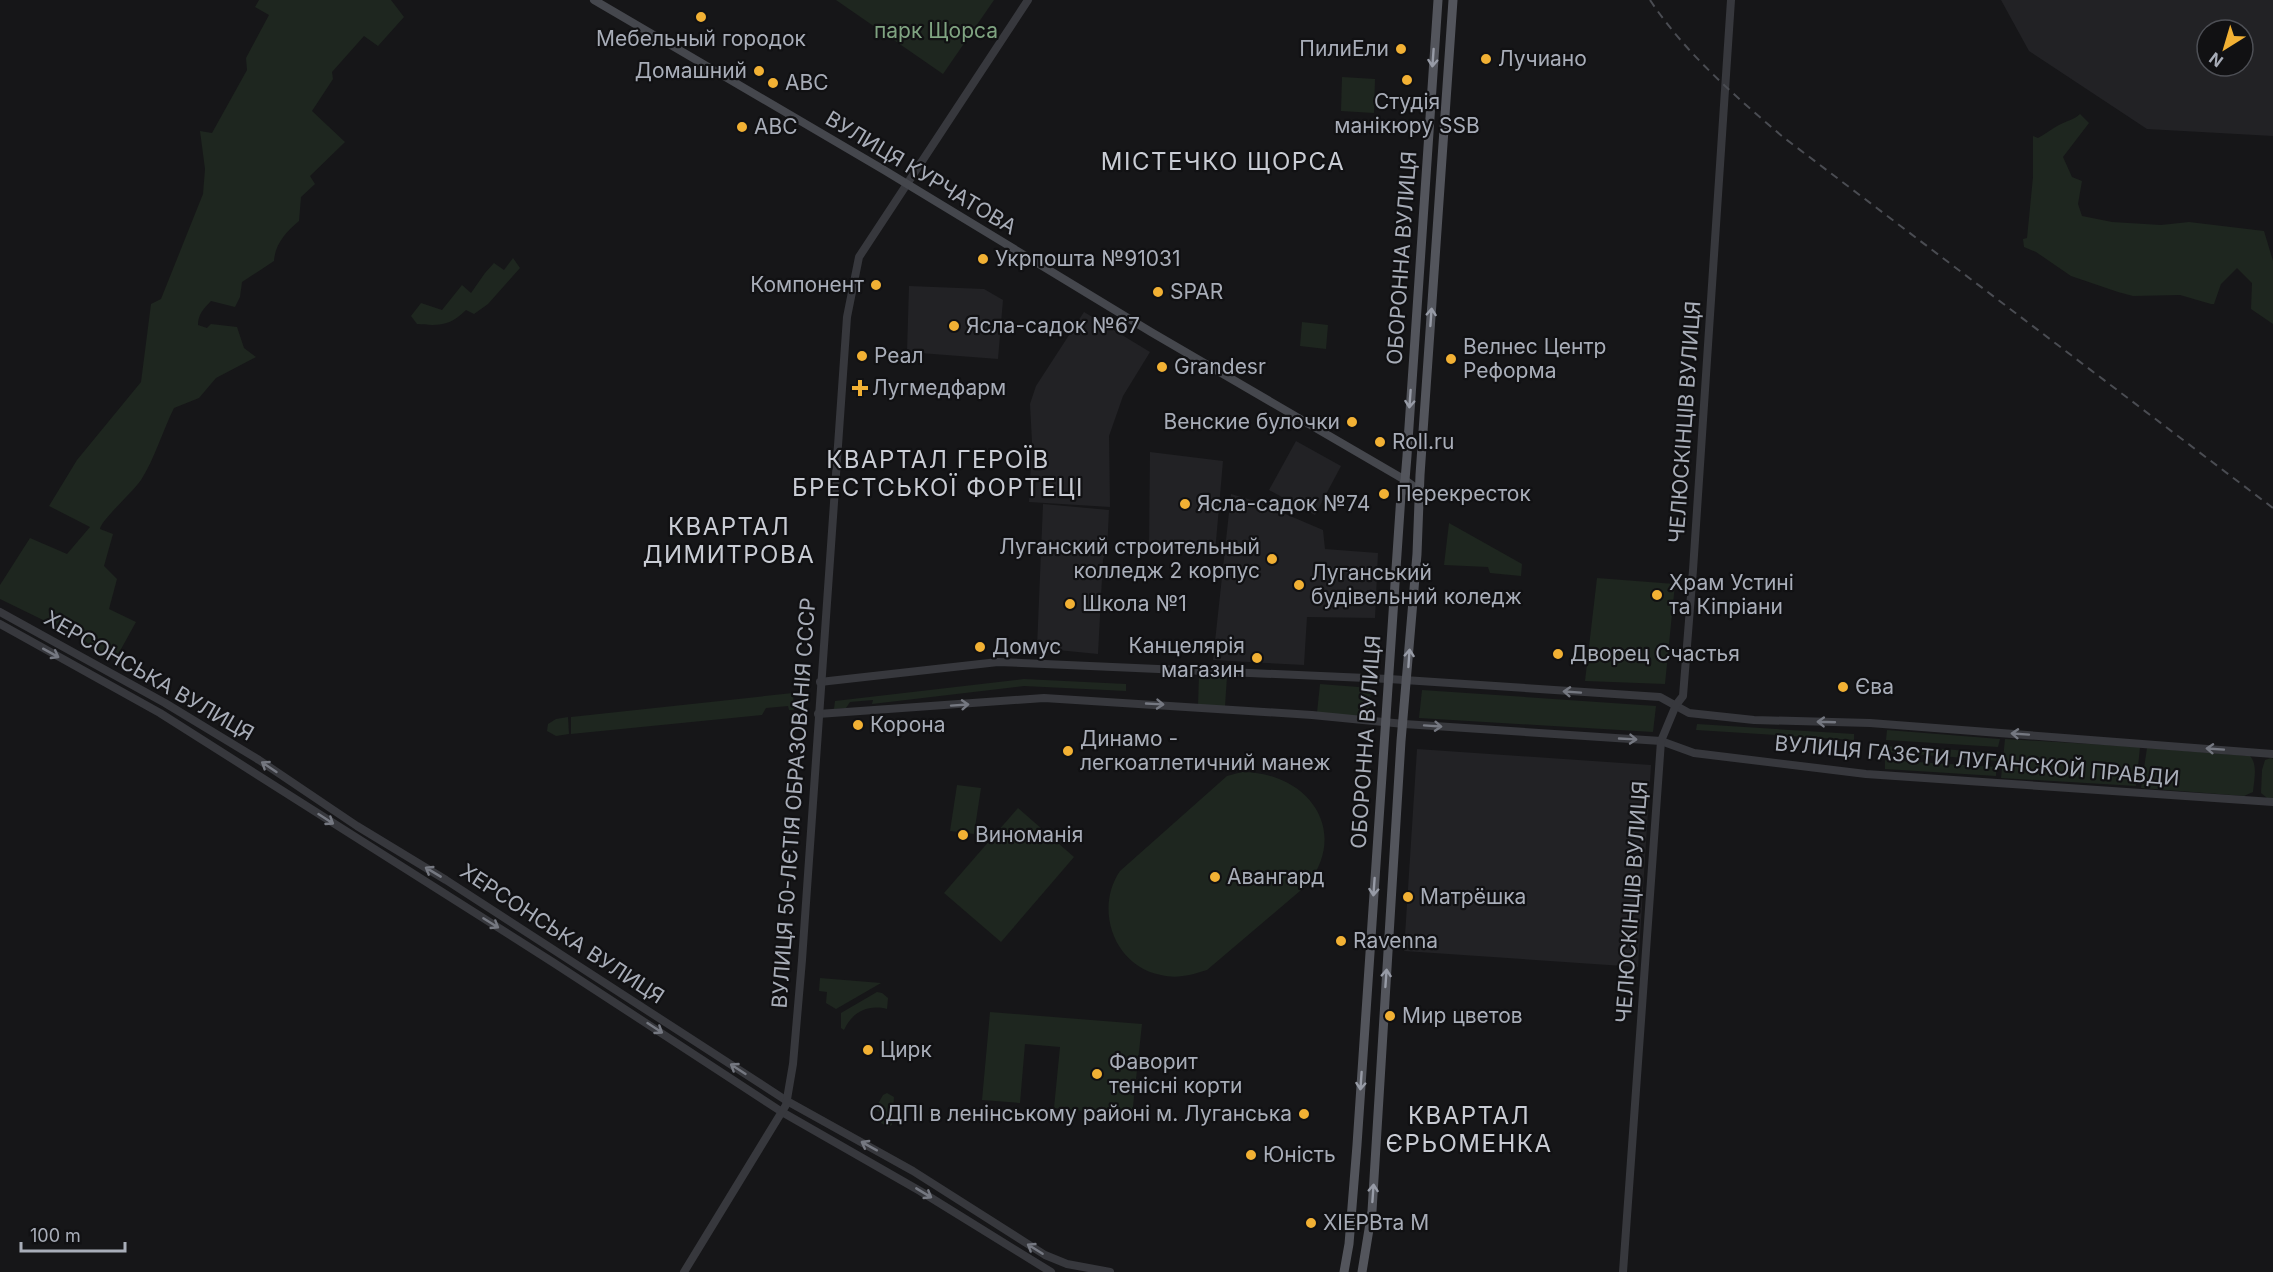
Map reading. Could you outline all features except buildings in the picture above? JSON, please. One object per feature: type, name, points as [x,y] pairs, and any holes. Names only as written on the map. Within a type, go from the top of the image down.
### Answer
[{"type":"main road","name":"ВУЛИЦЯ КУРЧАТОВА","points":[[594,0],[884,170],[1161,338],[1405,480],[1420,491]]},
{"type":"main road","name":"ОБОРОННА ВУЛИЦЯ","points":[[1344,1272],[1349,1245],[1357,1145],[1401,495],[1405,480],[1438,0]]},
{"type":"main road","name":"ОБОРОННА ВУЛИЦЯ","points":[[1362,1272],[1372,1211],[1381,1039],[1417,554],[1453,0]]},
{"type":"street","name":"ВУЛИЦЯ 50-ЛЄТІЯ ОБРАЗОВАНІЯ СССР","points":[[684,1272],[787,1101],[793,1064],[801,969],[847,317],[855,266],[906,184],[1028,0]]},
{"type":"street","name":"ЧЕЛЮСКІНЦІВ ВУЛИЦЯ","points":[[1623,1272],[1639,1065],[1642,975],[1661,741],[1676,705],[1683,696],[1694,570],[1731,0]]},
{"type":"street","name":"ХЕРСОНСЬКА ВУЛИЦЯ","points":[[0,612],[165,703],[259,760],[357,826],[446,880],[787,1101],[913,1171],[1044,1255],[1067,1264],[1110,1272]]},
{"type":"street","name":"ХЕРСОНСЬКА ВУЛИЦЯ","points":[[0,624],[160,713],[601,993],[782,1112],[920,1191],[1051,1272]]},
{"type":"street","name":"ВУЛИЦЯ ГАЗЄТИ ЛУГАНСКОЙ ПРАВДИ","points":[[820,682],[998,662],[1389,679],[1659,697],[1689,713],[1754,720],[1870,723],[2273,754]]},
{"type":"street","name":"ВУЛИЦЯ ГАЗЄТИ ЛУГАНСКОЙ ПРАВДИ","points":[[818,714],[1044,698],[1661,741],[1694,753],[1866,774],[2273,802]]},
{"type":"shaded area","points":[[2001,0],[2273,0],[2273,136],[2147,129],[2029,51]]},
{"type":"shaded area","name":"Ясла-садок №67","points":[[909,286],[984,289],[1003,300],[998,359],[907,352]]},
{"type":"shaded area","points":[[1084,312],[1150,352],[1123,396],[1109,436],[1110,507],[1029,502],[1032,442],[1030,404],[1036,386]]},
{"type":"shaded area","points":[[1296,441],[1341,466],[1315,515],[1269,490]]},
{"type":"shaded area","name":"Ясла-садок №74","points":[[1150,452],[1223,461],[1215,553],[1149,547]]},
{"type":"shaded area","name":"Луганський будівельний коледж","points":[[1231,494],[1255,501],[1323,530],[1325,549],[1378,553],[1375,618],[1307,617],[1304,665],[1213,660]]},
{"type":"shaded area","name":"Школа №1","points":[[1043,504],[1109,510],[1107,551],[1103,559],[1098,654],[1037,648]]},
{"type":"shaded area","points":[[1417,749],[1651,765],[1638,967],[1404,951]]},
{"type":"green space","points":[[259,0],[391,0],[404,17],[378,46],[364,36],[332,72],[333,79],[312,111],[345,142],[310,176],[315,184],[301,197],[299,221],[282,239],[276,249],[274,261],[242,282],[240,297],[235,307],[211,301],[200,315],[198,325],[207,328],[211,324],[237,327],[244,348],[256,357],[216,378],[199,398],[174,408],[141,480],[111,513],[100,529],[113,534],[104,566],[117,579],[109,609],[136,622],[115,660],[80,638],[0,599],[0,585],[30,538],[67,554],[90,527],[49,506],[77,460],[141,382],[151,304],[161,299],[203,194],[205,169],[200,131],[212,133],[247,70],[246,58],[269,15],[255,7]]},
{"type":"green space","name":"парк Щорса","points":[[836,0],[994,0],[943,74]]},
{"type":"green space","points":[[1342,77],[1375,79],[1374,113],[1341,111]]},
{"type":"green space","points":[[2080,114],[2089,123],[2063,157],[2072,177],[2082,181],[2078,204],[2082,216],[2112,222],[2161,225],[2189,222],[2264,231],[2273,261],[2273,324],[2251,309],[2252,283],[2237,268],[2221,284],[2214,304],[2211,304],[2180,295],[2133,296],[2118,292],[2071,276],[2036,252],[2024,247],[2023,239],[2027,238],[2033,177],[2033,136],[2038,138]]},
{"type":"green space","points":[[513,258],[520,268],[488,304],[474,314],[466,310],[449,322],[432,325],[417,324],[411,316],[421,303],[442,310],[462,285],[471,293],[494,263],[504,270]]},
{"type":"green space","points":[[1302,322],[1328,325],[1326,349],[1300,346]]},
{"type":"green space","points":[[1449,523],[1522,564],[1521,576],[1490,573],[1488,567],[1444,565]]},
{"type":"green space","points":[[1597,578],[1675,584],[1665,684],[1585,681]]},
{"type":"green space","points":[[1199,675],[1227,676],[1225,707],[1198,706]]},
{"type":"green space","points":[[1024,679],[1126,684],[1126,691],[1024,686],[872,704],[873,700],[850,702],[846,708],[834,709],[835,701]]},
{"type":"green space","points":[[1320,684],[1371,688],[1369,717],[1317,713]]},
{"type":"green space","points":[[1422,690],[1656,706],[1653,732],[1419,718]]},
{"type":"green space","points":[[793,693],[794,710],[789,710],[788,706],[766,708],[762,715],[571,734],[571,717]]},
{"type":"green space","points":[[568,717],[569,734],[556,736],[547,731],[548,724],[556,719]]},
{"type":"green space","points":[[1697,724],[1854,734],[1854,740],[1696,730]]},
{"type":"green space","points":[[1887,730],[2000,739],[1998,747],[1886,740]]},
{"type":"green space","points":[[2005,739],[2140,747],[2136,786],[2001,778]]},
{"type":"green space","points":[[1886,746],[1936,750],[1936,756],[1886,752]]},
{"type":"green space","points":[[2147,748],[2250,756],[2255,768],[2253,792],[2244,796],[2141,788]]},
{"type":"green space","points":[[1942,749],[1998,753],[1998,761],[1941,756]]},
{"type":"green space","points":[[2273,759],[2273,798],[2267,798],[2261,793],[2262,770],[2265,760]]},
{"type":"green space","points":[[1885,760],[1996,767],[1996,776],[1885,769]]},
{"type":"green space","name":"Авангард","points":[[1242,772],[1265,775],[1285,782],[1302,793],[1315,807],[1323,825],[1324,844],[1319,864],[1307,885],[1207,970],[1173,977],[1145,970],[1131,960],[1113,934],[1109,918],[1112,886],[1120,871],[1227,776]]},
{"type":"green space","points":[[957,785],[981,788],[974,834],[950,831]]},
{"type":"green space","points":[[1018,808],[1074,857],[1001,942],[944,893]]},
{"type":"green space","points":[[820,978],[881,983],[836,1009],[826,1003],[827,992],[819,991]]},
{"type":"green space","points":[[877,992],[888,998],[887,1009],[873,1008],[861,1011],[851,1018],[844,1030],[841,1028],[841,1013]]},
{"type":"green space","name":"Фаворит тенісні корти","points":[[990,1012],[1142,1024],[1132,1116],[1054,1108],[1060,1047],[1025,1044],[1020,1103],[982,1100]]},
{"type":"green space","points":[[887,1093],[894,1097],[892,1125],[888,1127],[881,1123],[881,1113],[875,1109],[883,1095]]},
{"type":"railway","points":[[1650,0],[1695,56],[1729,90],[1783,137],[2273,508]]},
{"type":"place","name":"Мебельный городок","points":[[701,17]]},
{"type":"place","name":"ПилиЕли","points":[[1401,49]]},
{"type":"place","name":"Лучиано","points":[[1486,59]]},
{"type":"place","name":"Домашний","points":[[759,71]]},
{"type":"place","name":"Студія манікюру SSB","points":[[1407,80]]},
{"type":"place","name":"АВС","points":[[773,83]]},
{"type":"place","name":"ABC","points":[[742,127]]},
{"type":"place","name":"Укрпошта №91031","points":[[983,259]]},
{"type":"place","name":"Компонент","points":[[876,285]]},
{"type":"place","name":"SPAR","points":[[1158,292]]},
{"type":"place","name":"Ясла-садок №67","points":[[954,326]]},
{"type":"place","name":"Реал","points":[[862,356]]},
{"type":"place","name":"Велнес Центр Реформа","points":[[1451,359]]},
{"type":"place","name":"Grandesr","points":[[1162,367]]},
{"type":"place","name":"Лугмедфарм","points":[[860,388]]},
{"type":"place","name":"Венские булочки","points":[[1352,422]]},
{"type":"place","name":"Roll.ru","points":[[1380,442]]},
{"type":"place","name":"Перекресток","points":[[1384,494]]},
{"type":"place","name":"Ясла-садок №74","points":[[1185,504]]},
{"type":"place","name":"Луганский строительный колледж 2 корпус","points":[[1272,559]]},
{"type":"place","name":"Луганський будівельний коледж","points":[[1299,585]]},
{"type":"place","name":"Храм Устині та Кіпріани","points":[[1657,595]]},
{"type":"place","name":"Школа №1","points":[[1070,604]]},
{"type":"place","name":"Домус","points":[[980,647]]},
{"type":"place","name":"Дворец Счастья","points":[[1558,654]]},
{"type":"place","name":"Канцелярія магазин","points":[[1257,658]]},
{"type":"place","name":"Єва","points":[[1843,687]]},
{"type":"place","name":"Корона","points":[[858,725]]},
{"type":"place","name":"Динамо - легкоатлетичний манеж","points":[[1068,751]]},
{"type":"place","name":"Виноманія","points":[[963,835]]},
{"type":"place","name":"Авангард","points":[[1215,877]]},
{"type":"place","name":"Матрёшка","points":[[1408,897]]},
{"type":"place","name":"Ravenna","points":[[1341,941]]},
{"type":"place","name":"Мир цветов","points":[[1390,1016]]},
{"type":"place","name":"Цирк","points":[[868,1050]]},
{"type":"place","name":"Фаворит тенісні корти","points":[[1097,1074]]},
{"type":"place","name":"ОДПІ в ленінському районі м. Луганська","points":[[1304,1114]]},
{"type":"place","name":"Юність","points":[[1251,1155]]},
{"type":"place","name":"ХІЕРВта М","points":[[1311,1223]]},
{"type":"district","name":"МІСТЕЧКО ЩОРСА","points":[[1223,162]]},
{"type":"district","name":"КВАРТАЛ ГЕРОЇВ БРЕСТСЬКОЇ ФОРТЕЦІ","points":[[938,474]]},
{"type":"district","name":"КВАРТАЛ ДИМИТРОВА","points":[[729,541]]},
{"type":"district","name":"КВАРТАЛ ЄРЬОМЕНКА","points":[[1469,1130]]}]
